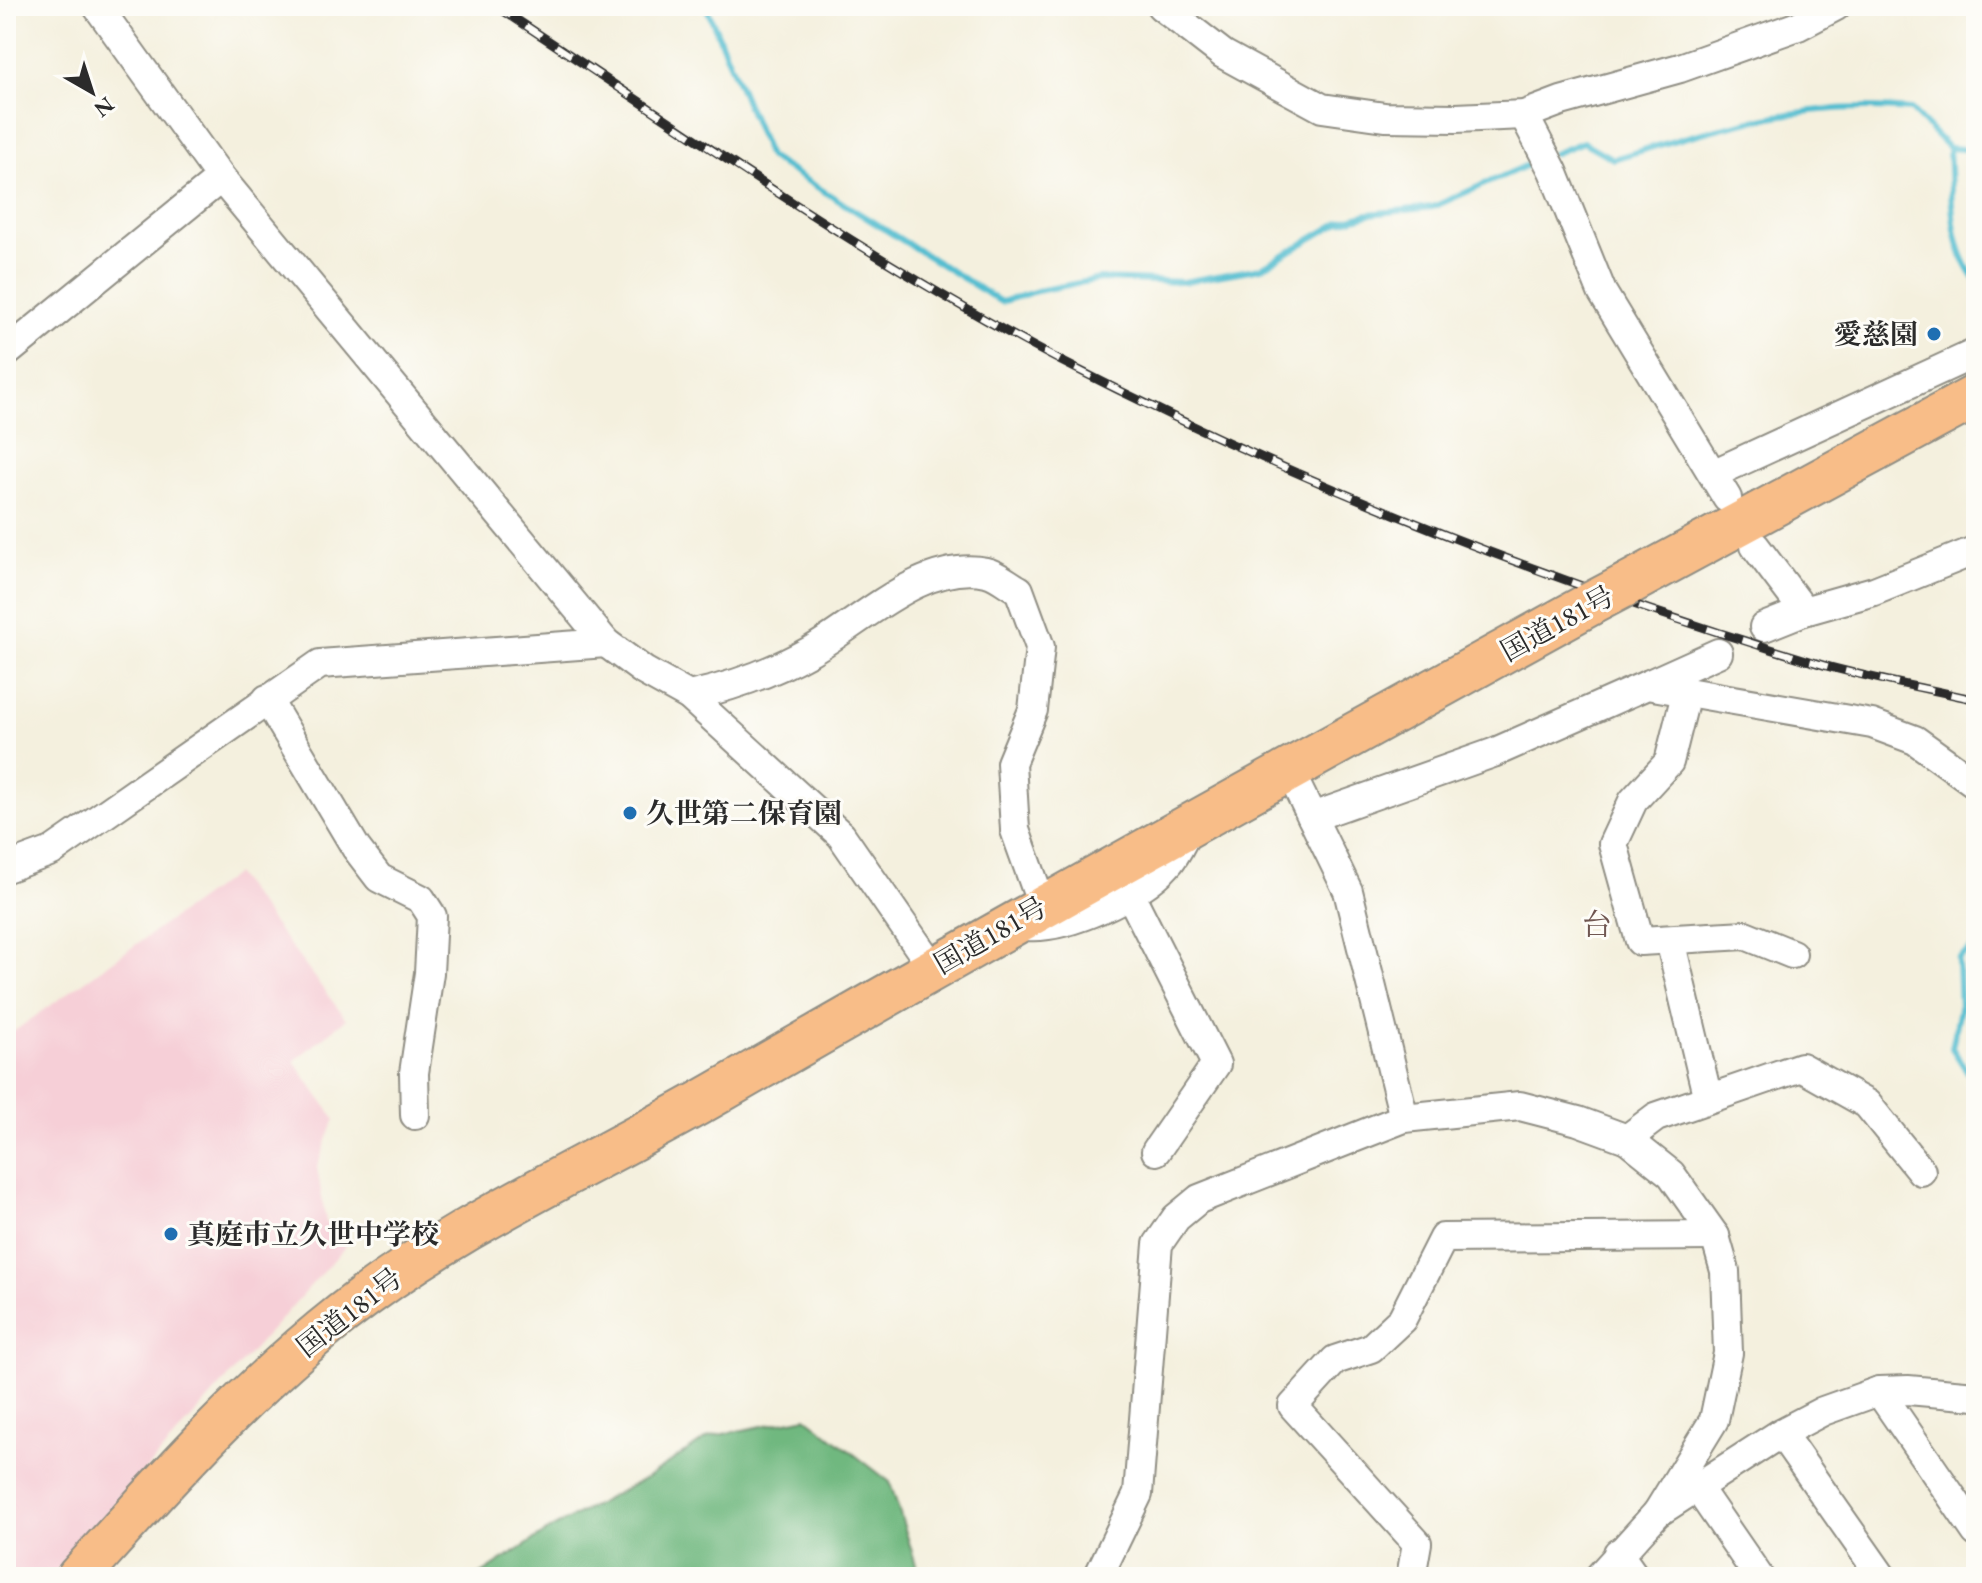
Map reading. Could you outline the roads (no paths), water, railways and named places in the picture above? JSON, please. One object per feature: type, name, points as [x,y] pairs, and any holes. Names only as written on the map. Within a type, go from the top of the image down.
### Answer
[{"type":"highway","name":"国道181号","points":[[78,1577],[216,1425],[343,1313],[425,1255],[668,1121],[1025,915],[1976,396]]},
{"type":"street","points":[[97,6],[221,178],[606,643],[644,671],[689,696],[841,835],[933,968]]},
{"type":"street","points":[[1161,6],[1223,54],[1322,108],[1385,117],[1524,115],[1561,101],[1680,68],[1798,26],[1836,6]]},
{"type":"street","points":[[1524,115],[1553,171],[1602,292],[1721,486],[1976,353]]},
{"type":"street","points":[[6,353],[221,178]]},
{"type":"street","points":[[1755,546],[1804,611]]},
{"type":"street","points":[[1764,627],[1804,611],[1874,591],[1976,550]]},
{"type":"street","points":[[689,696],[736,686],[808,652],[902,589],[943,574],[987,572],[1019,590],[1040,647],[1033,710],[1011,763],[1025,915],[1043,928],[1131,896],[1168,865],[1192,823]]},
{"type":"street","points":[[6,868],[52,851],[320,664],[606,643]]},
{"type":"street","points":[[1312,817],[1493,753],[1718,653]]},
{"type":"street","points":[[1647,685],[1872,724],[1915,740],[1976,784]]},
{"type":"street","points":[[1686,694],[1669,762],[1633,801],[1613,844],[1640,941],[1745,935],[1792,954]]},
{"type":"street","points":[[267,699],[356,848],[379,878],[421,899],[432,916],[429,973],[414,1073],[415,1115]]},
{"type":"street","points":[[1289,770],[1348,891],[1404,1118]]},
{"type":"street","points":[[1131,896],[1216,1064],[1156,1151]]},
{"type":"street","points":[[1670,940],[1708,1099]]},
{"type":"street","points":[[1627,1139],[1656,1117],[1801,1067],[1867,1104],[1921,1171]]},
{"type":"street","points":[[1098,1577],[1138,1494],[1158,1244],[1176,1218],[1199,1199],[1404,1118],[1520,1106],[1578,1121],[1627,1139],[1671,1174],[1715,1236],[1725,1271],[1728,1353],[1714,1420],[1657,1513]]},
{"type":"street","points":[[1411,1577],[1417,1543],[1293,1406],[1335,1360],[1371,1348],[1402,1319],[1443,1238],[1715,1236]]},
{"type":"street","points":[[1599,1577],[1657,1513],[1781,1433],[1823,1411],[1879,1391],[1908,1390],[1976,1396]]},
{"type":"street","points":[[1879,1391],[1976,1532]]},
{"type":"street","points":[[1781,1433],[1882,1577]]},
{"type":"street","points":[[1697,1487],[1759,1577]]},
{"type":"street","points":[[1618,1553],[1635,1577]]},
{"type":"waterway","points":[[706,6],[769,157],[1001,302],[1037,291],[1100,279],[1183,282],[1261,268],[1340,222],[1369,214],[1433,207],[1539,160]]},
{"type":"waterway","points":[[1553,154],[1583,142],[1613,159],[1724,127],[1796,113],[1871,108],[1911,110],[1949,148],[1956,234],[1960,251],[1976,280]]},
{"type":"waterway","points":[[1949,148],[1976,150]]},
{"type":"waterway","points":[[1976,945],[1958,959],[1960,1009],[1952,1048],[1976,1085]]},
{"type":"railway","points":[[496,6],[775,191],[917,280],[1063,362],[1155,408],[1341,492],[1532,568],[1725,635],[1823,665],[1976,700]]},
{"type":"place","name":"愛慈園","points":[[1934,334]]},
{"type":"place","name":"久世第二保育園","points":[[630,813]]},
{"type":"place","name":"真庭市立久世中学校","points":[[171,1234]]},
{"type":"district","name":"台","points":[[1597,925]]}]
